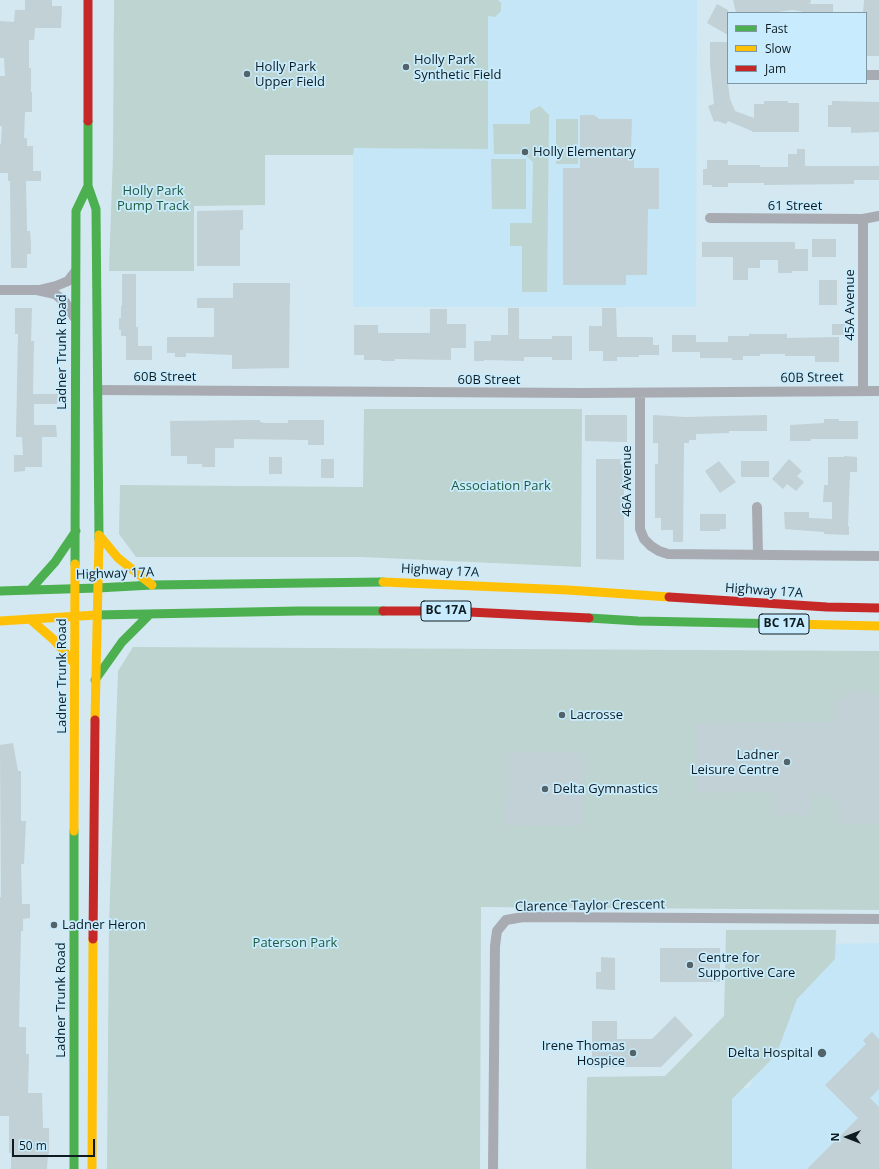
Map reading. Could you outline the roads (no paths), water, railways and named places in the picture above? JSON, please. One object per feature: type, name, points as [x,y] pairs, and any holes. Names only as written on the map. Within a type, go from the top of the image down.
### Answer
[{"type":"main road","name":"Ladner Trunk Road","points":[[88,0],[88,186],[96,209],[99,535],[95,680],[92,1169]]},
{"type":"main road","name":"Ladner Trunk Road","points":[[74,1169],[74,663],[76,531],[75,272],[76,211],[88,186]]},
{"type":"main road","points":[[30,590],[55,562],[76,531]]},
{"type":"main road","points":[[99,535],[118,558],[152,585]]},
{"type":"main road","name":"Highway 17A","points":[[0,591],[152,585],[386,582],[568,590],[827,607],[879,608]]},
{"type":"main road","name":"BC 17A","points":[[0,621],[75,616],[150,614],[299,611],[449,611],[638,621],[879,626]]},
{"type":"main road","points":[[95,680],[122,642],[150,614]]},
{"type":"main road","points":[[30,619],[54,640],[74,663]]},
{"type":"street","points":[[867,75],[879,75]]},
{"type":"street","name":"61 Street","points":[[710,218],[863,219],[879,216]]},
{"type":"street","name":"45A Avenue","points":[[863,219],[863,391]]},
{"type":"street","points":[[0,290],[37,290],[56,286],[68,281],[75,272]]},
{"type":"street","points":[[37,290],[55,294],[65,302],[75,318]]},
{"type":"street","name":"60B Street","points":[[98,390],[640,393],[879,391]]},
{"type":"street","name":"46A Avenue","points":[[640,393],[640,529],[644,539],[651,546],[668,554],[758,555]]},
{"type":"street","points":[[757,507],[758,555],[879,556]]},
{"type":"street","name":"Clarence Taylor Crescent","points":[[493,1169],[495,946],[496,931],[506,920],[523,917],[879,919]]},
{"type":"place","name":"Holly Park Synthetic Field","points":[[406,67]]},
{"type":"place","name":"Holly Park Upper Field","points":[[247,74]]},
{"type":"place","name":"Holly Elementary","points":[[525,152]]},
{"type":"place","name":"Lacrosse","points":[[562,715]]},
{"type":"place","name":"Ladner Leisure Centre","points":[[787,762]]},
{"type":"place","name":"Delta Gymnastics","points":[[545,789]]},
{"type":"place","name":"Ladner Heron","points":[[54,925]]},
{"type":"place","name":"Centre for Supportive Care","points":[[690,965]]},
{"type":"place","name":"Irene Thomas Hospice","points":[[633,1053]]},
{"type":"place","name":"Delta Hospital","points":[[822,1053]]},
{"type":"park label","name":"Holly Park Pump Track","points":[[153,198]]},
{"type":"park label","name":"Association Park","points":[[501,486]]},
{"type":"park label","name":"Paterson Park","points":[[295,943]]}]
